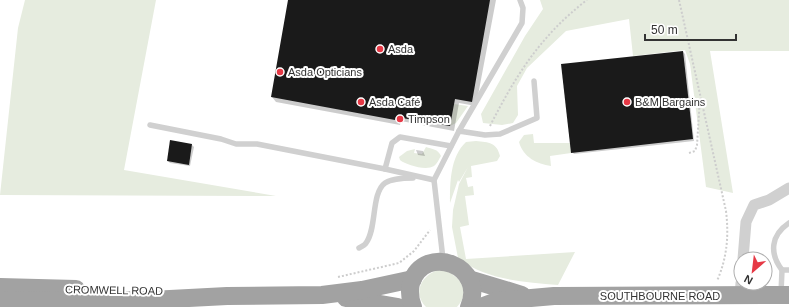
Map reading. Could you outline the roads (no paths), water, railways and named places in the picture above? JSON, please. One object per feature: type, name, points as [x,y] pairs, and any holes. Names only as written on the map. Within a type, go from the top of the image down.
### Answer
[{"type":"highway","points":[[413,307],[410,293],[413,278],[426,266],[444,262],[454,264],[462,270],[469,279],[472,292],[469,307]]},
{"type":"highway","name":"CROMWELL ROAD","points":[[3,299],[146,289],[227,296],[322,295],[362,290],[413,278]]},
{"type":"highway","name":"SOUTHBOURNE ROAD","points":[[469,279],[530,298]]},
{"type":"highway","name":"SOUTHBOURNE ROAD","points":[[481,307],[497,301],[530,298],[709,296],[735,291]]},
{"type":"highway","name":"SOUTHBOURNE ROAD","points":[[749,291],[785,295]]},
{"type":"highway","name":"CROMWELL ROAD","points":[[322,295],[398,307]]},
{"type":"street","points":[[744,251],[746,222],[754,205],[769,200],[789,188]]},
{"type":"lane","points":[[444,262],[434,180],[458,131],[522,23],[523,8],[520,0]]},
{"type":"lane","points":[[458,131],[485,135],[500,134],[537,118],[534,82]]},
{"type":"lane","points":[[150,125],[221,139],[236,144],[257,144],[385,169],[417,178],[434,180]]},
{"type":"lane","points":[[385,169],[392,143],[400,137],[451,146]]},
{"type":"lane","points":[[359,248],[366,243],[370,234],[378,194],[384,184],[396,179],[417,178]]},
{"type":"lane","points":[[785,295],[782,270],[776,262],[773,252],[774,242],[780,229],[789,223]]},
{"type":"lane","points":[[782,270],[789,270]]},
{"type":"place","name":"Asda","points":[[380,49]]},
{"type":"place","name":"Asda Opticians","points":[[280,72]]},
{"type":"place","name":"Asda Café","points":[[361,102]]},
{"type":"place","name":"B&M Bargains","points":[[627,102]]},
{"type":"place","name":"Timpson","points":[[400,119]]}]
